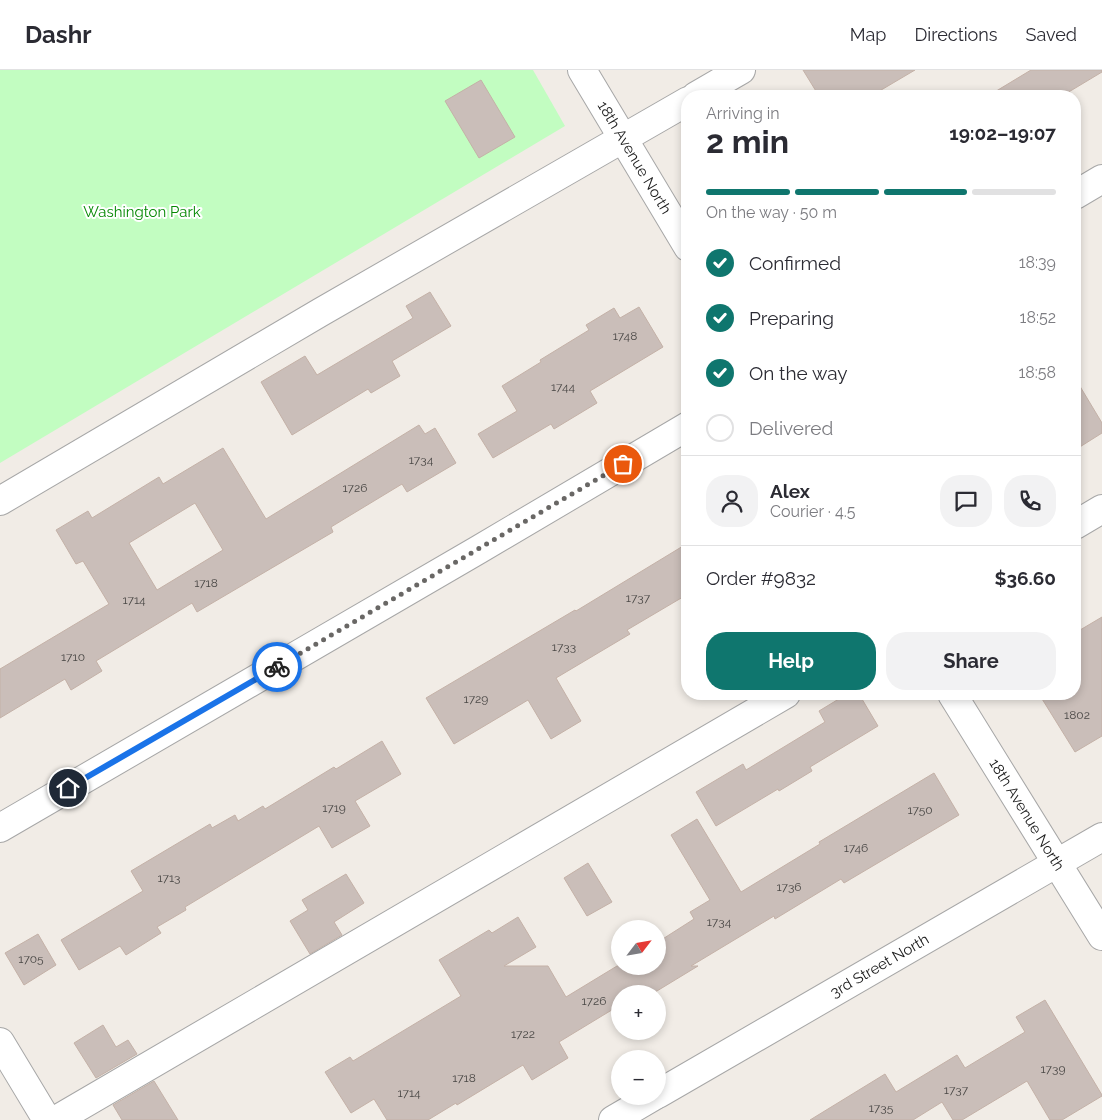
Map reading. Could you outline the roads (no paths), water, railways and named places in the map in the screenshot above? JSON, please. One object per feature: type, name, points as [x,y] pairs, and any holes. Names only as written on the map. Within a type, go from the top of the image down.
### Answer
[{"type":"street","name":"18th Avenue North","points":[[582,70],[681,236]]},
{"type":"street","points":[[706,90],[741,70]]},
{"type":"street","points":[[0,501],[321,312],[681,105]]},
{"type":"street","points":[[1081,192],[1102,179]]},
{"type":"street","points":[[0,828],[681,430]]},
{"type":"street","points":[[1081,521],[1102,509]]},
{"type":"street","points":[[56,1120],[776,700]]},
{"type":"street","name":"18th Avenue North","points":[[956,700],[1102,936]]},
{"type":"street","name":"3rd Street North","points":[[666,1089],[1102,837]]},
{"type":"street","points":[[0,1042],[47,1120]]},
{"type":"street","name":"3rd Street North","points":[[613,1120],[639,1105]]},
{"type":"park label","name":"Washington Park","points":[[142,212]]}]
